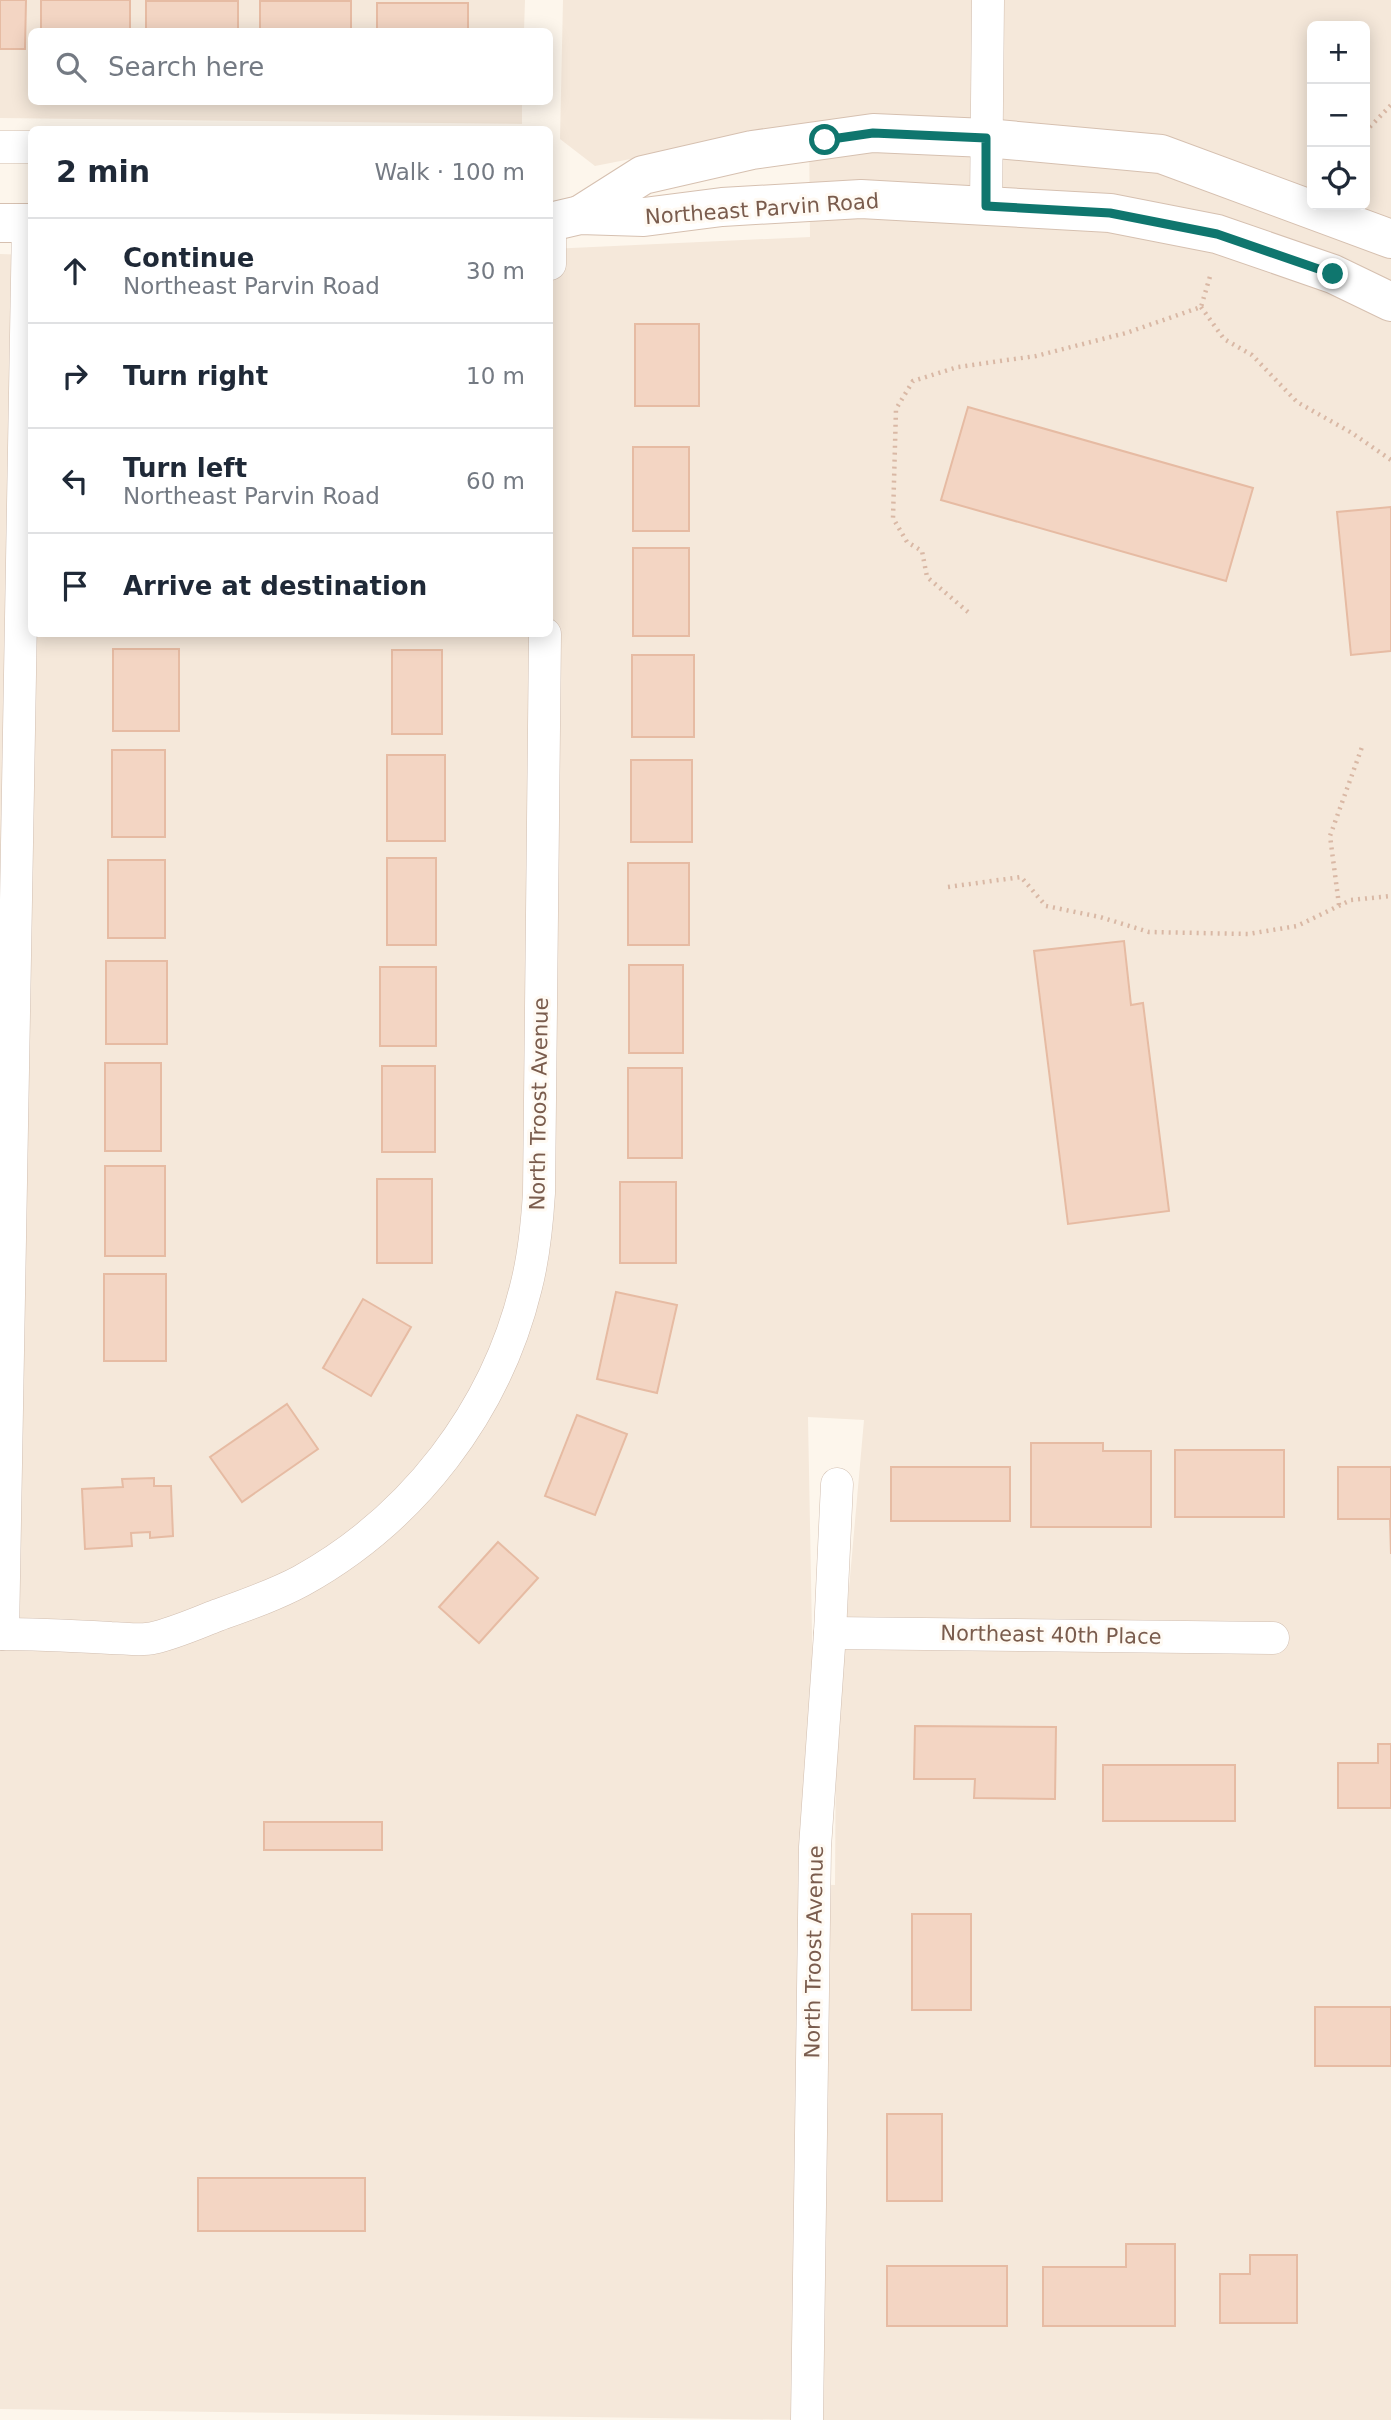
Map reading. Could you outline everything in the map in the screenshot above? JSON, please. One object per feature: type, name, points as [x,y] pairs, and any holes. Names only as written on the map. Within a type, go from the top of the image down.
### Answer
[{"type":"main road","name":"Northeast Parvin Road","points":[[557,220],[643,175],[752,150],[873,133],[986,138],[1161,155],[1391,239]]},
{"type":"main road","name":"Northeast Parvin Road","points":[[557,220],[644,217],[722,207],[861,199],[1110,213],[1217,234],[1333,274],[1391,302]]},
{"type":"street","points":[[986,206],[988,0]]},
{"type":"street","points":[[0,147],[28,147]]},
{"type":"street","points":[[553,245],[557,220]]},
{"type":"street","points":[[1,1634],[20,223]]},
{"type":"street","name":"North Troost Avenue","points":[[1,1634],[151,1639],[257,1601],[300,1581],[340,1557],[413,1495],[444,1459],[477,1409],[513,1333],[535,1240],[539,1193],[545,637]]},
{"type":"street","name":"North Troost Avenue","points":[[807,2420],[815,1847],[830,1633],[836,1485]]},
{"type":"street","name":"Northeast 40th Place","points":[[830,1633],[1273,1637]]},
{"type":"path","points":[[1370,127],[1391,105]]},
{"type":"path","points":[[1201,307],[1212,270]]},
{"type":"path","points":[[1201,307],[1224,339],[1252,355],[1297,402],[1352,433],[1391,460]]},
{"type":"path","points":[[968,612],[927,577],[922,551],[907,542],[893,518],[896,409],[913,381],[958,367],[1049,353],[1126,333],[1201,307]]},
{"type":"path","points":[[1339,905],[1330,836],[1362,747]]},
{"type":"path","points":[[948,887],[1021,877],[1046,906],[1100,917],[1149,932],[1248,934],[1297,926],[1350,900],[1391,896]]},
{"type":"shaded area","points":[[0,0],[525,0],[524,28],[28,28],[28,105],[522,105],[522,124],[0,118]]},
{"type":"shaded area","points":[[563,0],[1391,0],[1391,2420],[810,2420],[0,2409],[0,254],[28,255],[28,637],[553,637],[553,249],[810,237],[809,124],[595,166],[560,139]],"holes":[[[808,1417],[864,1420],[836,1734],[835,1885],[801,1884],[813,1687]]]},
{"type":"building","points":[[0,0],[26,0],[25,49],[0,49]]},
{"type":"building","points":[[41,0],[130,0],[130,28],[41,28]]},
{"type":"building","points":[[146,1],[238,1],[238,28],[146,28]]},
{"type":"building","points":[[260,1],[351,1],[351,28],[260,28]]},
{"type":"building","points":[[377,3],[468,3],[468,28],[377,28]]},
{"type":"building","points":[[635,324],[699,324],[699,406],[635,406]]},
{"type":"building","points":[[968,407],[1253,488],[1226,581],[941,500]]},
{"type":"building","points":[[633,447],[689,447],[689,531],[633,531]]},
{"type":"building","points":[[1391,507],[1391,651],[1351,655],[1337,512]]},
{"type":"building","points":[[633,548],[689,548],[689,636],[633,636]]},
{"type":"building","points":[[113,649],[179,649],[179,731],[113,731]]},
{"type":"building","points":[[392,650],[442,650],[442,734],[392,734]]},
{"type":"building","points":[[632,655],[694,655],[694,737],[632,737]]},
{"type":"building","points":[[112,750],[165,750],[165,837],[112,837]]},
{"type":"building","points":[[387,755],[445,755],[445,841],[387,841]]},
{"type":"building","points":[[631,760],[692,760],[692,842],[631,842]]},
{"type":"building","points":[[387,858],[436,858],[436,945],[387,945]]},
{"type":"building","points":[[108,860],[165,860],[165,938],[108,938]]},
{"type":"building","points":[[628,863],[689,863],[689,945],[628,945]]},
{"type":"building","points":[[1124,941],[1131,1005],[1143,1003],[1169,1211],[1068,1224],[1034,951]]},
{"type":"building","points":[[106,961],[167,961],[167,1044],[106,1044]]},
{"type":"building","points":[[629,965],[683,965],[683,1053],[629,1053]]},
{"type":"building","points":[[380,967],[436,967],[436,1046],[380,1046]]},
{"type":"building","points":[[105,1063],[161,1063],[161,1151],[105,1151]]},
{"type":"building","points":[[382,1066],[435,1066],[435,1152],[382,1152]]},
{"type":"building","points":[[628,1068],[682,1068],[682,1158],[628,1158]]},
{"type":"building","points":[[105,1166],[165,1166],[165,1256],[105,1256]]},
{"type":"building","points":[[377,1179],[432,1179],[432,1263],[377,1263]]},
{"type":"building","points":[[620,1182],[676,1182],[676,1263],[620,1263]]},
{"type":"building","points":[[104,1274],[166,1274],[166,1361],[104,1361]]},
{"type":"building","points":[[616,1292],[677,1305],[657,1393],[597,1379]]},
{"type":"building","points":[[363,1299],[411,1327],[371,1396],[323,1368]]},
{"type":"building","points":[[287,1404],[318,1449],[242,1502],[210,1457]]},
{"type":"building","points":[[577,1415],[627,1434],[595,1515],[545,1496]]},
{"type":"building","points":[[1031,1443],[1103,1443],[1103,1451],[1151,1451],[1151,1527],[1031,1527]]},
{"type":"building","points":[[1175,1450],[1284,1450],[1284,1517],[1175,1517]]},
{"type":"building","points":[[891,1467],[1010,1467],[1010,1521],[891,1521]]},
{"type":"building","points":[[1338,1467],[1391,1467],[1391,1554],[1390,1519],[1338,1519]]},
{"type":"building","points":[[154,1478],[154,1486],[171,1486],[173,1536],[150,1538],[150,1532],[131,1533],[132,1546],[85,1549],[82,1489],[123,1487],[122,1479]]},
{"type":"building","points":[[498,1542],[538,1578],[479,1643],[439,1607]]},
{"type":"building","points":[[915,1726],[1056,1727],[1055,1799],[974,1798],[975,1779],[914,1779]]},
{"type":"building","points":[[1378,1744],[1391,1744],[1391,1808],[1338,1808],[1338,1763],[1378,1763]]},
{"type":"building","points":[[1103,1765],[1235,1765],[1235,1821],[1103,1821]]},
{"type":"building","points":[[264,1822],[382,1822],[382,1850],[264,1850]]},
{"type":"building","points":[[912,1914],[971,1914],[971,2010],[912,2010]]},
{"type":"building","points":[[1315,2007],[1391,2007],[1391,2066],[1315,2066]]},
{"type":"building","points":[[887,2114],[942,2114],[942,2201],[887,2201]]},
{"type":"building","points":[[198,2178],[365,2178],[365,2231],[198,2231]]},
{"type":"building","points":[[1126,2244],[1175,2244],[1175,2326],[1043,2326],[1043,2267],[1126,2267]]},
{"type":"building","points":[[1250,2255],[1297,2255],[1297,2323],[1220,2323],[1220,2274],[1250,2274]]},
{"type":"building","points":[[887,2266],[1007,2266],[1007,2326],[887,2326]]},
{"type":"route","points":[[825,140],[873,133],[986,138],[986,206],[1110,213],[1217,234],[1333,274]]}]
